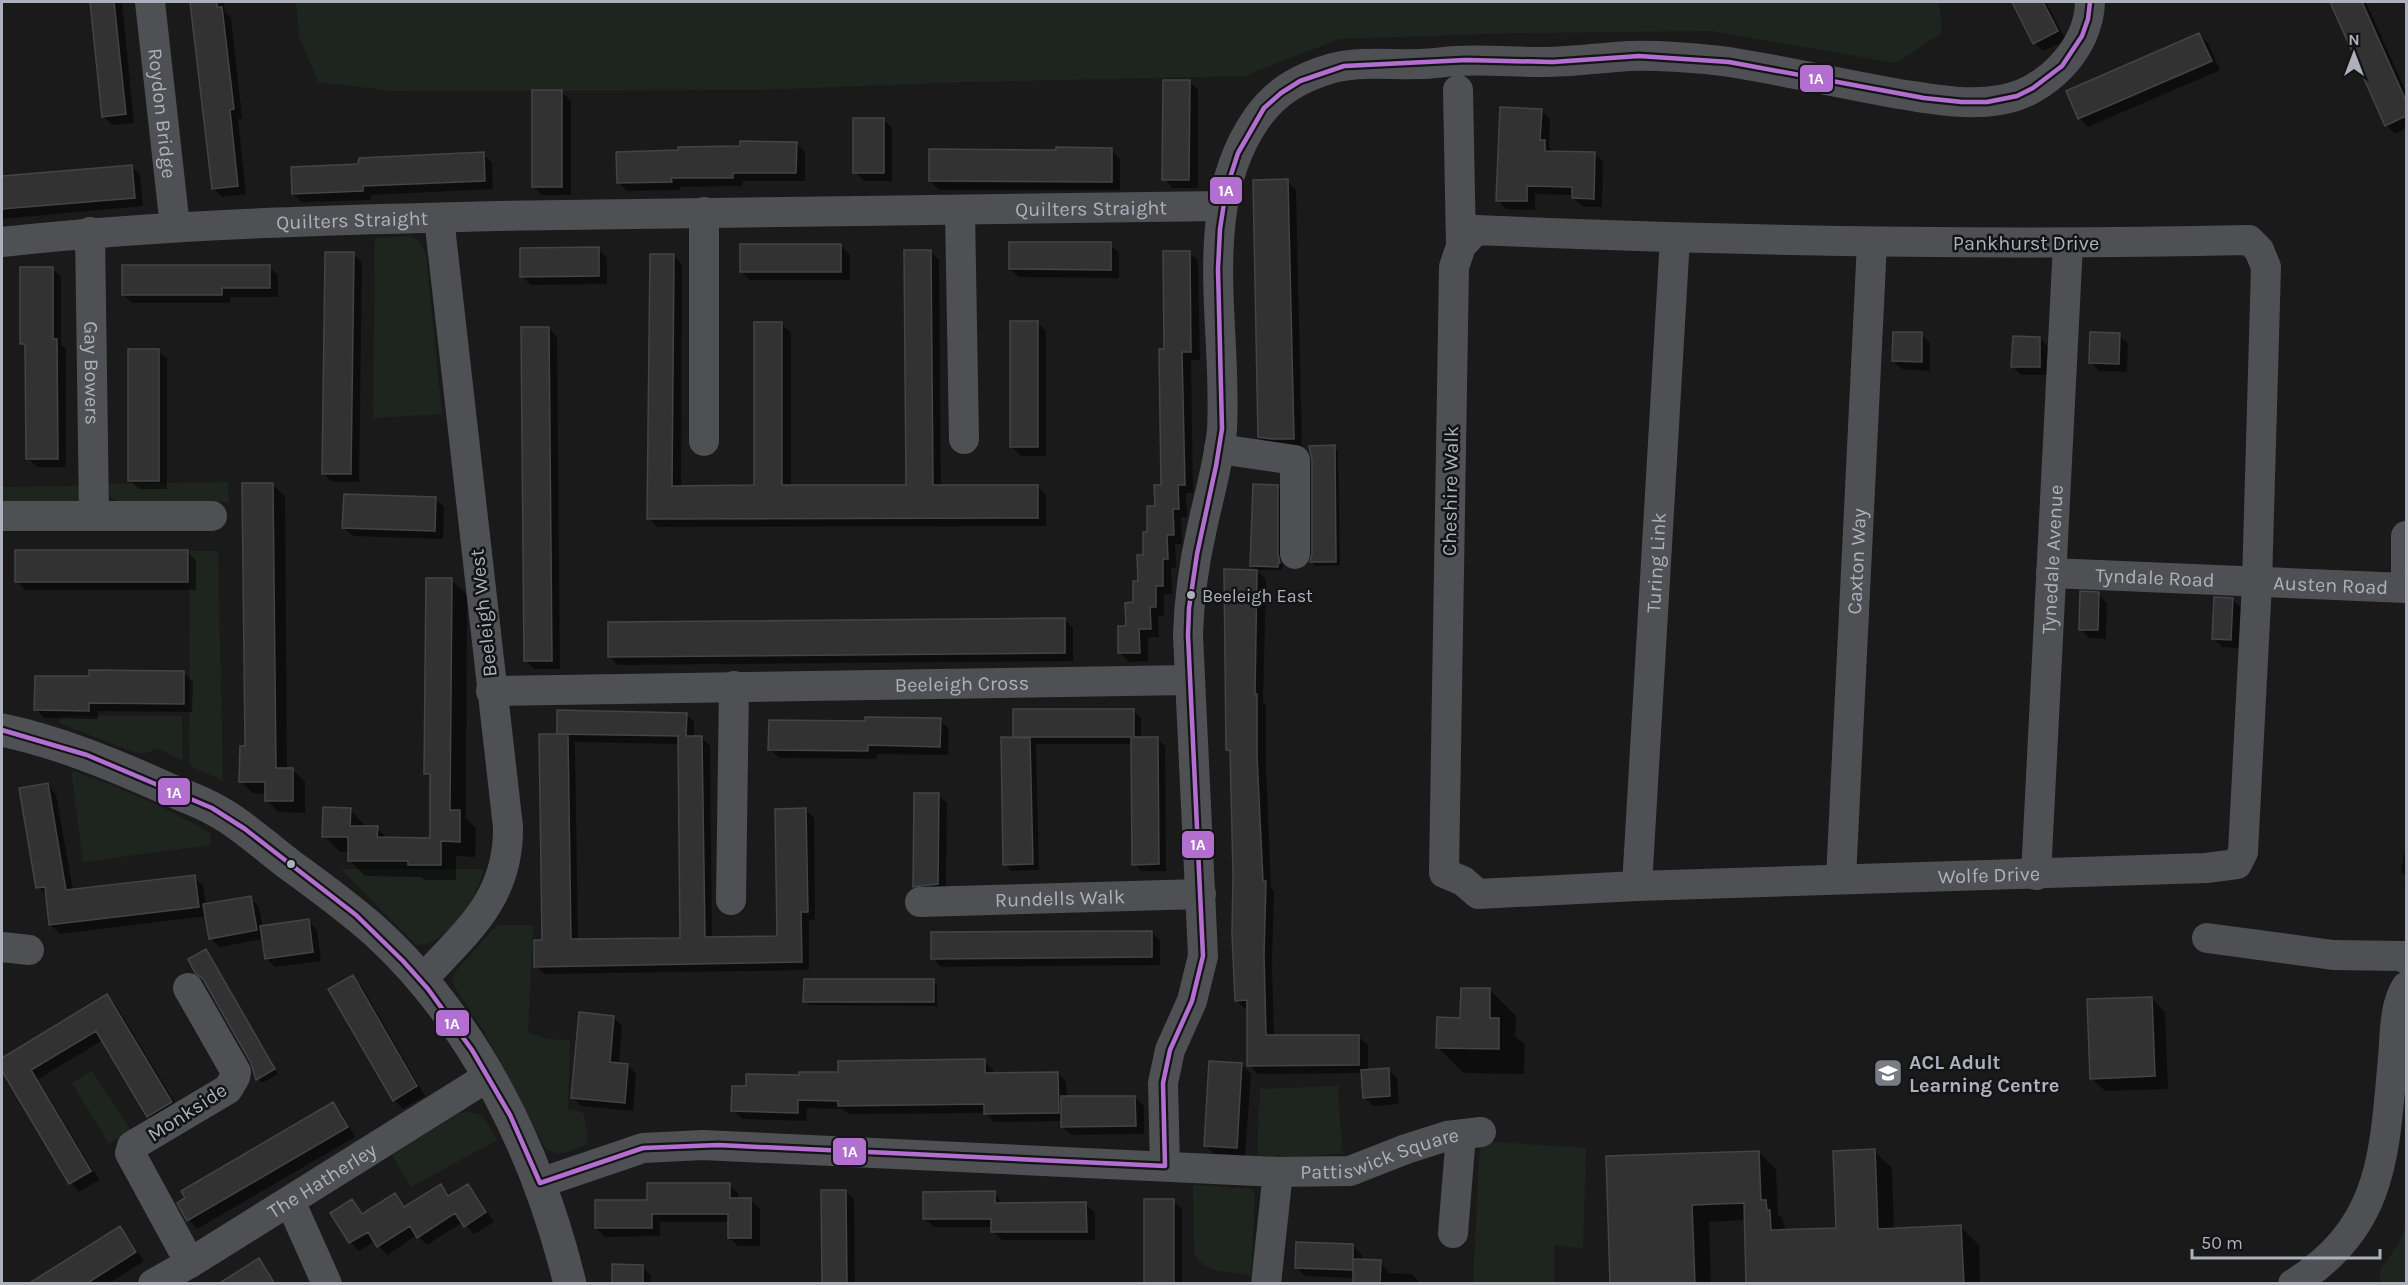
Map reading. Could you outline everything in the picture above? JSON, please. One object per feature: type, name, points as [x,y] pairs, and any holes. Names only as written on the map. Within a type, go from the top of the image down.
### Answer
[{"type":"street","name":"Roydon Bridge","points":[[150,2],[175,227]]},
{"type":"street","points":[[1165,1166],[1163,1083],[1170,1050],[1192,1001],[1200,976],[1203,956],[1190,680],[1189,608],[1201,531],[1222,427],[1218,251],[1222,206],[1236,156],[1255,120],[1274,97],[1302,78],[1336,68],[1365,64],[1424,64],[1456,61],[1544,62],[1633,56],[1726,62],[1816,80],[1939,100],[1977,103],[2003,100],[2021,94],[2041,82],[2073,54],[2090,15],[2090,2]]},
{"type":"street","name":"Cheshire Walk","points":[[1458,90],[1461,246],[1454,267],[1444,873],[1463,881]]},
{"type":"street","name":"Quilters Straight","points":[[2,242],[90,232],[175,227],[439,218],[704,212],[960,211],[1222,206]]},
{"type":"street","points":[[960,211],[964,439]]},
{"type":"street","points":[[704,212],[704,441]]},
{"type":"street","name":"Beeleigh West","points":[[421,981],[482,916],[494,894],[508,848],[508,827],[439,218]]},
{"type":"street","name":"Pankhurst Drive","points":[[1461,246],[1476,230],[1872,243],[2068,244],[2249,240],[2259,250],[2266,267],[2257,583]]},
{"type":"street","name":"Gay Bowers","points":[[90,232],[94,515]]},
{"type":"street","name":"Turing Link","points":[[1637,886],[1675,238]]},
{"type":"street","name":"Caxton Way","points":[[1841,879],[1872,243]]},
{"type":"street","name":"Tynedale Avenue","points":[[2036,875],[2068,244]]},
{"type":"street","points":[[1219,449],[1295,460],[1295,554]]},
{"type":"street","points":[[2,516],[212,516]]},
{"type":"street","points":[[2406,536],[2406,575]]},
{"type":"street","name":"Tyndale Road","points":[[2051,573],[2257,583]]},
{"type":"street","name":"Wolfe Drive","points":[[1463,881],[1478,894],[1841,879],[2036,875],[2206,868],[2237,864],[2243,852],[2257,583]]},
{"type":"street","name":"Austen Road","points":[[2257,583],[2406,588]]},
{"type":"street","name":"Beeleigh Cross","points":[[491,691],[1190,680]]},
{"type":"street","points":[[731,900],[734,686]]},
{"type":"street","points":[[2,730],[35,737],[134,774],[219,812],[376,932],[421,981],[455,1024],[489,1076],[528,1153],[540,1183],[559,1238],[570,1284]]},
{"type":"street","name":"Rundells Walk","points":[[920,902],[1201,894]]},
{"type":"street","points":[[2207,938],[2333,955],[2403,956],[2406,958]]},
{"type":"street","points":[[2293,1284],[2313,1271],[2348,1238],[2374,1189],[2382,1162],[2398,1011],[2406,987]]},
{"type":"street","name":"Monkside","points":[[188,988],[236,1072],[235,1077],[228,1089],[132,1146],[130,1153],[190,1263]]},
{"type":"street","name":"The Hatherley","points":[[153,1284],[489,1076]]},
{"type":"street","name":"Pattiswick Square","points":[[540,1183],[643,1148],[692,1145],[1278,1172],[1350,1171],[1447,1136],[1471,1133],[1453,1233]]},
{"type":"street","name":"Pattiswick Square","points":[[1266,1284],[1278,1172]]},
{"type":"street","points":[[290,1201],[327,1284]]},
{"type":"shaded area","points":[[296,2],[1939,2],[1942,33],[1896,63],[1711,31],[1515,33],[1339,39],[1244,76],[968,82],[758,90],[393,91],[318,82],[299,36]]},
{"type":"shaded area","points":[[410,236],[419,242],[426,255],[442,414],[373,418],[375,238]]},
{"type":"shaded area","points":[[228,482],[229,502],[119,501],[110,495],[107,484]]},
{"type":"shaded area","points":[[79,486],[80,506],[2,508],[2,487]]},
{"type":"shaded area","points":[[190,551],[218,551],[223,781],[189,765]]},
{"type":"shaded area","points":[[62,716],[182,716],[183,761],[157,748],[146,753],[136,753],[59,723]]},
{"type":"shaded area","points":[[71,770],[142,798],[210,833],[211,845],[83,862]]},
{"type":"shaded area","points":[[341,869],[484,869],[468,906],[451,929],[429,943],[416,945]]},
{"type":"shaded area","points":[[497,925],[533,925],[528,1032],[547,1039],[570,1040],[568,1109],[584,1113],[588,1144],[566,1152],[556,1153],[545,1148],[484,1032],[454,986],[452,979],[456,971]]},
{"type":"shaded area","points":[[92,1071],[131,1130],[109,1144],[72,1083]]},
{"type":"shaded area","points":[[1338,1086],[1342,1153],[1295,1158],[1257,1156],[1260,1089]]},
{"type":"shaded area","points":[[471,1112],[482,1115],[497,1140],[411,1187],[392,1155],[459,1113]]},
{"type":"shaded area","points":[[1480,1141],[1586,1148],[1583,1248],[1554,1245],[1554,1283],[1473,1284]]},
{"type":"shaded area","points":[[1193,1185],[1252,1189],[1255,1196],[1251,1275],[1218,1271],[1198,1260],[1194,1253]]},
{"type":"shaded area","points":[[2406,1227],[2406,1283],[2381,1283],[2379,1271],[2399,1243]]},
{"type":"building","points":[[90,2],[114,2],[126,114],[102,117]]},
{"type":"building","points":[[190,2],[217,2],[217,7],[222,7],[234,109],[230,110],[238,186],[212,189]]},
{"type":"building","points":[[2012,2],[2043,2],[2058,31],[2033,44]]},
{"type":"building","points":[[2330,2],[2362,2],[2406,101],[2406,116],[2385,126]]},
{"type":"building","points":[[2199,33],[2212,61],[2078,119],[2066,91]]},
{"type":"building","points":[[1163,80],[1190,80],[1189,180],[1162,180]]},
{"type":"building","points":[[532,90],[562,90],[562,187],[532,187]]},
{"type":"building","points":[[1500,107],[1542,109],[1540,140],[1545,140],[1545,151],[1595,152],[1594,199],[1572,198],[1572,187],[1527,186],[1527,201],[1496,201]]},
{"type":"building","points":[[853,118],[884,118],[884,173],[853,173]]},
{"type":"building","points":[[740,141],[797,142],[796,173],[733,173],[733,178],[671,178],[672,182],[617,183],[616,152],[678,150],[678,147],[740,146]]},
{"type":"building","points":[[1056,147],[1112,148],[1112,182],[929,181],[929,149],[1056,150]]},
{"type":"building","points":[[484,152],[485,181],[363,186],[363,191],[292,194],[291,167],[358,164],[359,158]]},
{"type":"building","points":[[132,165],[135,198],[2,209],[2,176]]},
{"type":"building","points":[[1288,179],[1294,439],[1272,439],[1258,437],[1253,180]]},
{"type":"building","points":[[1009,242],[1111,242],[1111,270],[1009,269]]},
{"type":"building","points":[[740,244],[841,244],[841,272],[740,272]]},
{"type":"building","points":[[599,247],[599,276],[520,277],[520,248]]},
{"type":"building","points":[[904,250],[931,250],[933,485],[1038,485],[1038,518],[647,519],[650,254],[674,254],[672,486],[754,485],[754,322],[782,322],[782,485],[906,485]]},
{"type":"building","points":[[1163,251],[1190,251],[1191,352],[1182,352],[1185,485],[1178,485],[1179,509],[1173,509],[1174,535],[1167,535],[1168,559],[1163,559],[1163,586],[1156,586],[1156,607],[1150,607],[1151,629],[1139,629],[1140,653],[1118,653],[1118,626],[1126,626],[1125,603],[1133,602],[1133,581],[1138,581],[1137,555],[1143,555],[1143,532],[1147,532],[1147,506],[1155,506],[1154,485],[1161,485],[1159,349],[1164,349]]},
{"type":"building","points":[[325,252],[354,252],[351,474],[322,474]]},
{"type":"building","points":[[122,265],[270,265],[270,288],[222,288],[222,295],[122,295]]},
{"type":"building","points":[[20,267],[53,267],[53,339],[57,339],[58,459],[26,459],[25,344],[20,344]]},
{"type":"building","points":[[1010,321],[1038,321],[1038,447],[1010,447]]},
{"type":"building","points":[[521,327],[549,327],[552,661],[524,661]]},
{"type":"building","points":[[1893,332],[1922,332],[1922,362],[1892,361]]},
{"type":"building","points":[[2090,332],[2120,333],[2119,364],[2089,363]]},
{"type":"building","points":[[2013,336],[2040,337],[2040,367],[2011,367]]},
{"type":"building","points":[[128,349],[159,349],[159,481],[128,481]]},
{"type":"building","points":[[1335,445],[1336,562],[1310,562],[1312,554],[1312,460],[1309,446]]},
{"type":"building","points":[[242,483],[273,483],[276,768],[293,768],[293,801],[265,801],[265,782],[239,782],[240,746],[245,746]]},
{"type":"building","points":[[1253,484],[1278,485],[1280,563],[1278,567],[1250,566]]},
{"type":"building","points":[[344,494],[436,497],[435,531],[342,528]]},
{"type":"building","points":[[15,550],[188,550],[188,582],[15,582]]},
{"type":"building","points":[[1224,569],[1257,570],[1255,694],[1257,694],[1257,756],[1263,881],[1266,881],[1264,954],[1266,1035],[1359,1035],[1359,1065],[1247,1066],[1247,1000],[1235,1001],[1230,750],[1226,750]]},
{"type":"building","points":[[426,578],[452,578],[450,810],[460,810],[460,842],[441,841],[441,865],[408,865],[408,861],[348,861],[348,837],[322,837],[323,807],[351,808],[350,826],[378,826],[377,837],[430,838],[430,774],[424,774]]},
{"type":"building","points":[[2080,591],[2099,592],[2098,630],[2079,630]]},
{"type":"building","points":[[2214,597],[2233,598],[2231,640],[2212,639]]},
{"type":"building","points":[[1065,618],[1065,653],[608,657],[608,622]]},
{"type":"building","points":[[89,670],[184,671],[184,704],[89,703],[89,711],[34,710],[35,676],[89,676]]},
{"type":"building","points":[[1013,709],[1134,709],[1134,737],[1158,737],[1159,864],[1132,865],[1131,737],[1013,737]]},
{"type":"building","points":[[557,710],[687,713],[686,736],[702,736],[705,937],[777,936],[775,809],[806,808],[808,912],[801,912],[802,962],[534,967],[534,940],[542,940],[539,734],[557,734]],"holes":[[[568,734],[678,736],[680,938],[571,939]]]},
{"type":"building","points":[[865,717],[941,718],[940,747],[868,745],[868,751],[768,750],[769,720],[865,721]]},
{"type":"building","points":[[1001,737],[1030,738],[1033,864],[1003,865]]},
{"type":"building","points":[[48,783],[66,890],[195,875],[199,907],[49,925],[45,887],[36,888],[19,788]]},
{"type":"building","points":[[914,793],[939,793],[938,884],[913,887]]},
{"type":"building","points":[[251,896],[257,930],[209,939],[203,904]]},
{"type":"building","points":[[309,919],[313,952],[265,959],[260,926]]},
{"type":"building","points":[[1152,931],[1152,957],[931,959],[931,932]]},
{"type":"building","points":[[206,949],[275,1069],[256,1080],[251,1063],[203,979],[195,973],[188,959]]},
{"type":"building","points":[[353,975],[417,1086],[393,1101],[328,989]]},
{"type":"building","points":[[804,979],[934,979],[934,1002],[803,1002]]},
{"type":"building","points":[[1461,988],[1490,988],[1490,1018],[1499,1018],[1499,1049],[1436,1048],[1437,1017],[1460,1018]]},
{"type":"building","points":[[107,994],[172,1102],[147,1117],[96,1031],[31,1070],[91,1171],[69,1184],[2,1071],[2,1058]]},
{"type":"building","points":[[2152,997],[2155,1076],[2090,1079],[2087,999]]},
{"type":"building","points":[[579,1012],[614,1016],[610,1062],[628,1064],[625,1103],[571,1098]]},
{"type":"building","points":[[985,1059],[985,1073],[1058,1072],[1059,1113],[984,1114],[984,1104],[838,1106],[838,1101],[798,1100],[798,1113],[731,1111],[732,1086],[746,1086],[746,1074],[799,1075],[799,1072],[838,1072],[838,1061]]},
{"type":"building","points":[[1209,1061],[1242,1063],[1237,1148],[1204,1146]]},
{"type":"building","points":[[1389,1068],[1390,1096],[1363,1098],[1361,1070]]},
{"type":"building","points":[[1061,1096],[1135,1096],[1136,1126],[1061,1127]]},
{"type":"building","points":[[333,1102],[348,1127],[187,1221],[177,1203],[185,1198],[181,1191]]},
{"type":"building","points":[[1875,1149],[1878,1229],[1961,1225],[1964,1284],[1746,1284],[1744,1203],[1692,1205],[1695,1284],[1610,1284],[1606,1156],[1759,1151],[1761,1200],[1766,1200],[1767,1210],[1770,1210],[1771,1230],[1836,1228],[1833,1151]]},
{"type":"building","points":[[647,1183],[730,1183],[730,1198],[751,1198],[751,1238],[728,1238],[728,1214],[652,1214],[652,1228],[595,1228],[595,1200],[647,1200]]},
{"type":"building","points":[[441,1184],[448,1196],[468,1184],[486,1212],[464,1227],[455,1213],[417,1238],[410,1226],[377,1247],[368,1232],[349,1243],[330,1213],[352,1199],[362,1214],[395,1193],[404,1207]]},
{"type":"building","points":[[821,1190],[846,1190],[847,1284],[822,1284]]},
{"type":"building","points":[[995,1191],[995,1203],[1086,1202],[1087,1232],[991,1232],[991,1219],[923,1219],[923,1192]]},
{"type":"building","points":[[1144,1199],[1174,1199],[1174,1284],[1144,1284]]},
{"type":"building","points":[[120,1226],[136,1252],[86,1284],[28,1284]]},
{"type":"building","points":[[1296,1242],[1353,1244],[1353,1270],[1295,1268]]},
{"type":"building","points":[[259,1258],[275,1284],[218,1284]]},
{"type":"building","points":[[1353,1259],[1381,1260],[1380,1284],[1353,1284]]},
{"type":"building","points":[[612,1264],[643,1265],[643,1284],[612,1284]]},
{"type":"transit line","name":"1A","points":[[1165,1166],[1163,1083],[1170,1050],[1192,1001],[1203,956],[1188,635],[1189,608],[1197,554],[1222,429],[1218,269],[1220,229],[1226,190],[1238,153],[1264,108],[1281,93],[1300,81],[1344,66],[1466,60],[1553,62],[1639,56],[1729,62],[1924,98],[1987,102],[2017,96],[2033,88],[2062,66],[2082,36],[2088,19],[2090,2]]},
{"type":"transit line","name":"1A","points":[[2,730],[87,755],[212,808],[245,829],[356,915],[428,989],[472,1050],[510,1115],[540,1183]]},
{"type":"transit line","name":"1A","points":[[540,1183],[643,1148],[718,1145],[1165,1166]]},
{"type":"place","name":"Beeleigh East","points":[[1191,595]]},
{"type":"place","name":"ACL Adult Learning Centre","points":[[1888,1073]]}]
